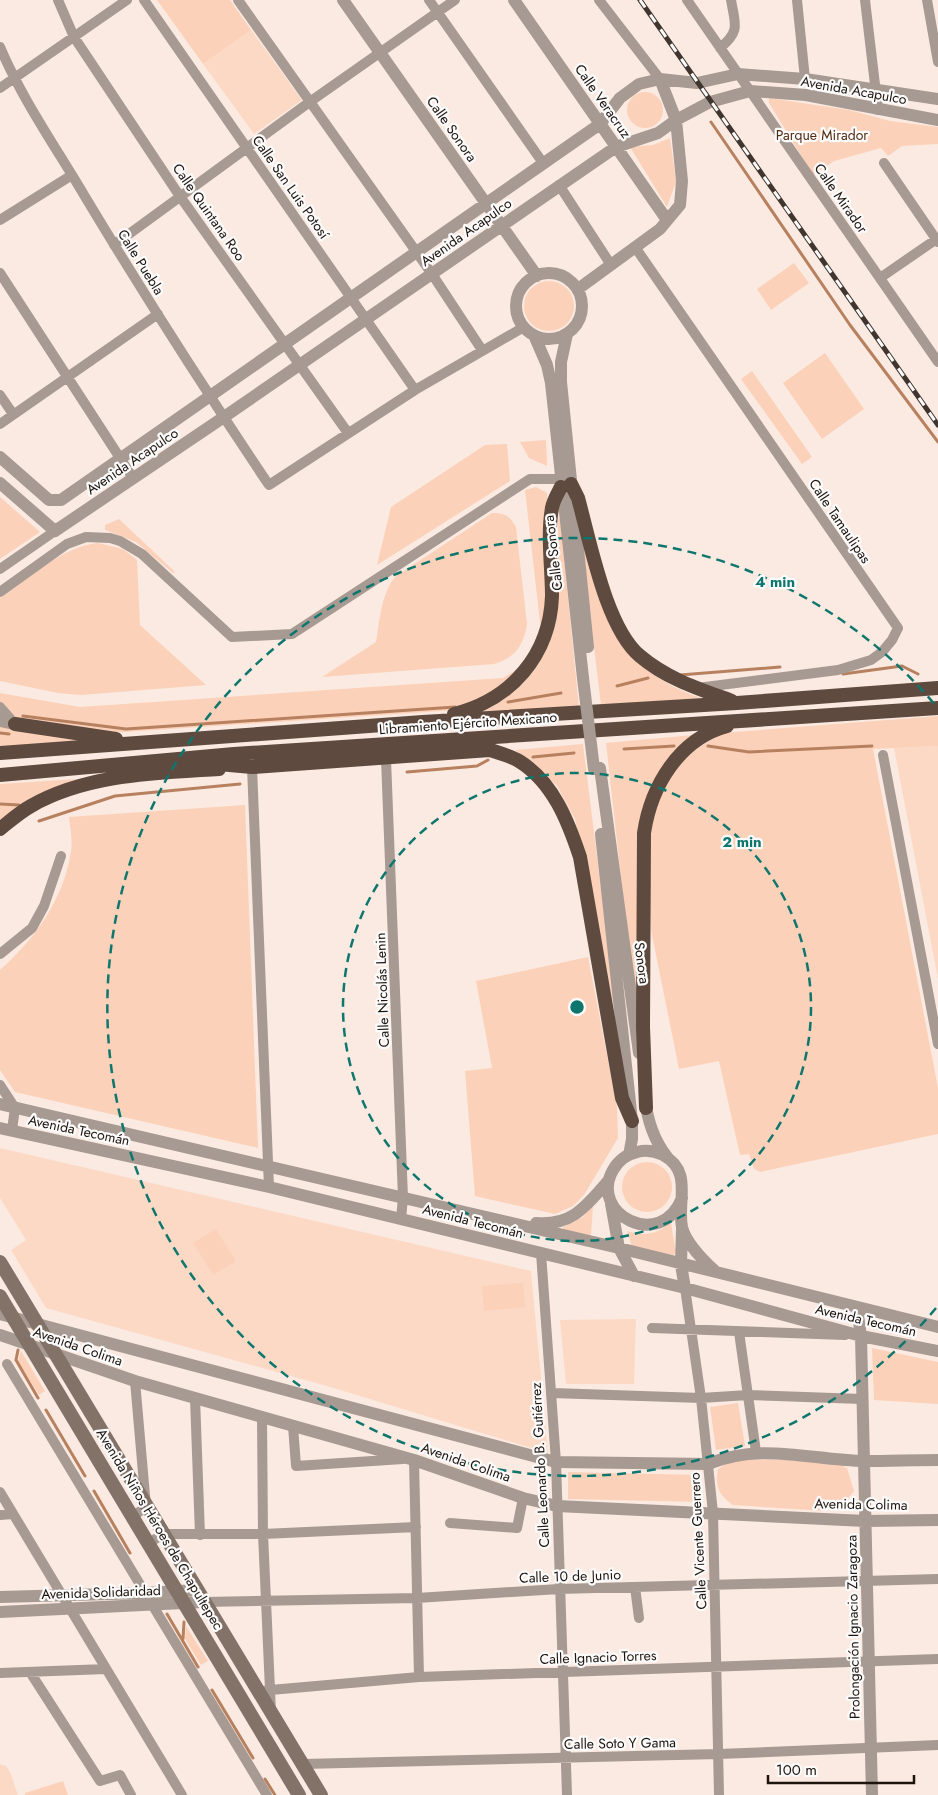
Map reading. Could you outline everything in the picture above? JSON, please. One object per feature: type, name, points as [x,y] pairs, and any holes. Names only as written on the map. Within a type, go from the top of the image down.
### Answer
[{"type":"highway","points":[[423,722],[465,712],[484,704],[503,693],[530,666],[540,647],[552,598],[552,507],[566,482],[578,498],[612,615],[623,636],[638,655],[670,677],[737,703]]},
{"type":"highway","name":"Libramiento Ejército Mexicano","points":[[0,753],[423,722],[737,703],[938,688]]},
{"type":"highway","name":"Libramiento Ejército Mexicano","points":[[3,776],[234,754],[938,708]]},
{"type":"highway","points":[[646,1108],[643,1027],[644,832],[647,813],[661,779],[674,761],[692,743],[716,729],[750,720]]},
{"type":"highway","points":[[15,724],[76,734],[154,743]]},
{"type":"highway","points":[[0,829],[31,806],[70,789],[136,775],[252,766],[386,759],[490,750],[563,733]]},
{"type":"highway","points":[[490,750],[519,761],[550,789],[570,828],[580,857],[622,1098],[632,1121]]},
{"type":"highway","points":[[168,760],[252,766]]},
{"type":"main road","name":"Avenida Niños Héroes de Chapultepec","points":[[0,1262],[196,1590],[265,1691],[271,1712],[321,1795]]},
{"type":"main road","name":"Avenida Niños Héroes de Chapultepec","points":[[0,1296],[7,1316],[29,1344],[299,1795]]},
{"type":"street","name":"Calle Quintana Roo","points":[[58,0],[74,37],[180,195],[348,433]]},
{"type":"street","points":[[0,88],[127,0]]},
{"type":"street","name":"Calle San Luis Potosí","points":[[144,0],[415,390]]},
{"type":"street","points":[[238,0],[416,251],[482,350]]},
{"type":"street","name":"Calle Sonora","points":[[343,0],[536,276],[528,281],[517,298],[516,308],[547,365],[551,383],[566,482],[597,769]]},
{"type":"street","points":[[429,0],[543,163]]},
{"type":"street","points":[[114,245],[180,195],[455,0]]},
{"type":"street","name":"Calle Veracruz","points":[[514,0],[667,220]]},
{"type":"street","points":[[536,276],[555,274],[572,282],[578,289],[660,229],[680,205],[682,181],[676,120],[660,79],[600,0]]},
{"type":"street","name":"Calle Mirador","points":[[687,0],[937,358]]},
{"type":"street","points":[[720,48],[732,39],[736,29],[731,0]]},
{"type":"street","points":[[797,0],[805,79]]},
{"type":"street","points":[[865,0],[878,110]]},
{"type":"street","points":[[927,0],[938,62]]},
{"type":"street","name":"Calle Puebla","points":[[0,47],[14,78],[114,245],[209,395],[269,485],[348,433]]},
{"type":"street","name":"Avenida Acapulco","points":[[0,457],[49,500],[62,500],[209,395],[600,124],[620,98],[639,84],[660,79],[697,83],[738,74],[805,79],[938,99]]},
{"type":"street","name":"Avenida Acapulco","points":[[55,531],[616,147],[658,133],[676,120],[710,102],[750,91],[806,95],[938,120]]},
{"type":"street","points":[[880,278],[937,240],[884,163]]},
{"type":"street","points":[[0,220],[72,175]]},
{"type":"street","points":[[559,185],[611,265]]},
{"type":"street","name":"Calle Tamaulipas","points":[[635,247],[898,628],[892,640],[882,652],[871,660],[838,670],[744,680],[696,688]]},
{"type":"street","points":[[0,273],[133,478]]},
{"type":"street","name":"Calle Sonora","points":[[566,482],[561,362],[567,334],[580,319],[582,309],[578,289]]},
{"type":"street","points":[[0,424],[158,314]]},
{"type":"street","points":[[348,433],[482,350],[529,331],[545,339],[556,339],[567,334]]},
{"type":"street","points":[[0,395],[13,414]]},
{"type":"street","points":[[0,592],[67,544],[86,537],[110,538],[120,541],[142,554],[232,637],[292,634],[530,479],[566,482]]},
{"type":"street","points":[[0,483],[55,531],[0,570]]},
{"type":"street","points":[[0,707],[15,724]]},
{"type":"street","points":[[0,721],[15,724]]},
{"type":"street","points":[[883,755],[938,1044]]},
{"type":"street","name":"Calle Nicolás Lenin","points":[[386,759],[403,1198],[401,1219]]},
{"type":"street","points":[[252,766],[269,1187]]},
{"type":"street","name":"Sonora","points":[[597,769],[646,1108],[658,1145],[676,1165],[681,1175],[681,1265],[685,1288]]},
{"type":"street","name":"Sonora","points":[[597,769],[632,1121],[632,1139],[629,1155]]},
{"type":"street","points":[[0,954],[32,928],[44,906],[61,856]]},
{"type":"street","points":[[0,1085],[15,1108],[6,1129]]},
{"type":"street","name":"Avenida Tecomán","points":[[0,1104],[619,1248],[681,1265],[938,1327]]},
{"type":"street","name":"Avenida Tecomán","points":[[6,1129],[269,1187],[685,1288],[861,1336],[938,1351]]},
{"type":"street","points":[[503,1221],[549,1224],[565,1221],[579,1212],[609,1180],[616,1165],[629,1155],[648,1151],[667,1157]]},
{"type":"street","points":[[609,1180],[619,1248],[634,1276]]},
{"type":"street","points":[[611,1201],[618,1212],[628,1220],[640,1225],[653,1225],[665,1220],[675,1212],[682,1198]]},
{"type":"street","points":[[682,1228],[698,1255],[716,1273]]},
{"type":"street","name":"Calle Leonardo B. Gutiérrez","points":[[541,1253],[556,1462],[567,1795]]},
{"type":"street","name":"Calle Vicente Guerrero","points":[[685,1288],[701,1398],[713,1513],[719,1795]]},
{"type":"street","name":"Prolongación Ignacio Zaragoza","points":[[856,1308],[861,1336],[872,1795]]},
{"type":"street","name":"Avenida Colima","points":[[7,1316],[556,1462],[708,1464],[729,1455],[756,1452],[864,1461],[938,1460]]},
{"type":"street","points":[[652,1328],[861,1336]]},
{"type":"street","points":[[739,1332],[756,1452]]},
{"type":"street","name":"Avenida Colima","points":[[0,1335],[135,1381],[412,1459],[523,1498],[557,1506],[866,1521],[938,1520]]},
{"type":"street","points":[[7,1364],[267,1795]]},
{"type":"street","points":[[132,1517],[146,1507],[135,1381]]},
{"type":"street","points":[[552,1393],[701,1398],[748,1395],[862,1399]]},
{"type":"street","points":[[195,1398],[200,1535]]},
{"type":"street","points":[[262,1418],[263,1534],[266,1603],[265,1691]]},
{"type":"street","points":[[293,1426],[296,1466],[412,1459],[416,1526],[420,1677]]},
{"type":"street","points":[[0,1492],[182,1795]]},
{"type":"street","points":[[450,1523],[517,1528],[523,1498]]},
{"type":"street","points":[[0,1514],[13,1514]]},
{"type":"street","points":[[148,1543],[163,1534],[263,1534],[416,1526]]},
{"type":"street","name":"Calle 10 de Junio","points":[[204,1602],[266,1603],[418,1598],[559,1589],[938,1579]]},
{"type":"street","points":[[635,1587],[639,1618]]},
{"type":"street","name":"Avenida Solidaridad","points":[[0,1597],[196,1590]]},
{"type":"street","name":"Avenida Solidaridad","points":[[0,1612],[204,1602]]},
{"type":"street","name":"Calle Ignacio Torres","points":[[265,1691],[420,1677],[938,1659]]},
{"type":"street","points":[[0,1672],[106,1669]]},
{"type":"street","points":[[30,1672],[100,1781],[120,1775],[131,1795]]},
{"type":"street","name":"Calle Soto Y Gama","points":[[303,1764],[718,1754],[938,1745]]},
{"type":"shaded area","points":[[251,30],[302,100],[254,134],[203,64]]},
{"type":"shaded area","points":[[938,746],[938,979],[894,748]]},
{"type":"shaded area","points":[[0,1148],[531,1271],[548,1453],[327,1386],[46,1308],[11,1250],[26,1240],[0,1198]]},
{"type":"shaded area","points":[[636,1319],[634,1384],[566,1384],[560,1320]]},
{"type":"shaded area","points":[[0,1764],[6,1766],[10,1772],[18,1795],[0,1795]]},
{"type":"green space","points":[[157,0],[230,0],[251,30],[203,64]]},
{"type":"green space","points":[[645,92],[652,93],[658,97],[662,103],[662,117],[658,123],[652,127],[645,128],[638,127],[632,123],[628,117],[627,110],[628,103],[632,97],[638,93]]},
{"type":"green space","name":"Parque Mirador","points":[[769,98],[849,110],[890,121],[938,127],[938,144],[902,146],[888,156],[881,148],[834,161],[813,175],[769,103]]},
{"type":"green space","points":[[670,138],[676,182],[667,207],[630,147],[653,145]]},
{"type":"green space","points":[[794,263],[809,283],[771,310],[757,289]]},
{"type":"green space","points":[[549,281],[563,285],[570,292],[574,306],[570,320],[563,327],[549,331],[535,327],[528,320],[524,306],[528,292],[535,285]]},
{"type":"green space","points":[[825,353],[864,409],[822,439],[783,383]]},
{"type":"green space","points":[[752,371],[812,457],[802,464],[741,379]]},
{"type":"green space","points":[[546,440],[547,466],[529,458],[520,442]]},
{"type":"green space","points":[[507,444],[510,481],[377,565],[391,507],[485,445]]},
{"type":"green space","points":[[536,487],[547,493],[545,610],[541,631],[525,490]]},
{"type":"green space","points":[[0,497],[40,532],[0,559]]},
{"type":"green space","points":[[577,508],[632,658],[664,681],[701,698],[601,705]]},
{"type":"green space","points":[[492,513],[507,516],[516,527],[527,624],[524,638],[513,654],[494,664],[322,677],[376,642],[384,599],[387,590],[396,576]]},
{"type":"green space","points":[[560,516],[579,708],[481,713],[509,695],[530,676],[543,654],[552,632],[558,580],[558,521]]},
{"type":"green space","points":[[119,519],[175,572],[173,573],[136,542],[105,530],[105,525]]},
{"type":"green space","points":[[98,543],[123,549],[137,560],[140,625],[206,685],[81,695],[58,693],[0,681],[0,598],[46,564],[72,550]]},
{"type":"green space","points":[[523,666],[491,693],[456,710],[109,733],[13,718],[0,703],[0,693],[80,707],[503,678]]},
{"type":"green space","points":[[938,716],[938,746],[873,749],[938,1088],[938,1134],[760,1172],[754,1169],[749,1154],[740,1155],[719,1061],[679,1069],[651,930],[648,845],[652,816],[667,780],[690,753],[722,733]]},
{"type":"green space","points":[[0,726],[81,741],[0,748]]},
{"type":"green space","points":[[693,735],[671,757],[655,779],[644,805],[637,835],[639,1036],[606,743]]},
{"type":"green space","points":[[583,744],[619,1033],[575,819],[557,786],[529,760],[515,750]]},
{"type":"green space","points":[[78,779],[54,788],[0,823],[0,784]]},
{"type":"green space","points":[[245,805],[258,1148],[15,1092],[0,1070],[0,970],[25,945],[55,902],[62,885],[71,851],[72,839],[69,817]]},
{"type":"green space","points":[[588,957],[617,1107],[618,1138],[584,1195],[573,1206],[555,1214],[475,1196],[465,1071],[492,1068],[476,981]]},
{"type":"green space","points":[[647,1162],[656,1164],[667,1173],[672,1187],[670,1196],[661,1207],[647,1212],[638,1210],[627,1201],[622,1187],[624,1178],[633,1167]]},
{"type":"green space","points":[[593,1205],[591,1236],[563,1230],[563,1227],[583,1217]]},
{"type":"green space","points":[[671,1223],[676,1253],[672,1256],[632,1247],[627,1231],[645,1234],[660,1230]]},
{"type":"green space","points":[[216,1229],[236,1261],[213,1275],[193,1243]]},
{"type":"green space","points":[[523,1283],[525,1307],[484,1311],[482,1286]]},
{"type":"green space","points":[[872,1348],[938,1362],[938,1404],[874,1400]]},
{"type":"green space","points":[[21,1351],[45,1391],[39,1395],[18,1361]]},
{"type":"green space","points":[[738,1403],[745,1446],[716,1450],[710,1407]]},
{"type":"green space","points":[[733,1459],[831,1461],[847,1468],[854,1491],[841,1507],[825,1511],[733,1505],[721,1494],[717,1480],[718,1469]]},
{"type":"green space","points":[[568,1472],[701,1475],[701,1502],[568,1499]]},
{"type":"green space","points":[[186,1626],[208,1661],[201,1665],[185,1639]]},
{"type":"green space","points":[[63,1781],[68,1795],[25,1795],[25,1793]]},
{"type":"waterway","points":[[711,122],[850,325],[938,442]]},
{"type":"waterway","points":[[843,674],[902,666],[918,674]]},
{"type":"waterway","points":[[680,675],[780,667]]},
{"type":"waterway","points":[[617,686],[648,678]]},
{"type":"waterway","points":[[508,702],[561,693]]},
{"type":"waterway","points":[[23,716],[126,729],[455,707]]},
{"type":"waterway","points":[[0,733],[9,734]]},
{"type":"waterway","points":[[624,749],[674,746]]},
{"type":"waterway","points":[[708,746],[749,752],[872,746]]},
{"type":"waterway","points":[[533,757],[574,753]]},
{"type":"waterway","points":[[407,772],[477,766],[488,760]]},
{"type":"waterway","points":[[39,821],[115,796],[240,784]]},
{"type":"waterway","points":[[0,804],[19,805]]},
{"type":"waterway","points":[[18,1350],[16,1360],[38,1398]]},
{"type":"waterway","points":[[46,1410],[85,1476]]},
{"type":"waterway","points":[[94,1491],[130,1553]]},
{"type":"waterway","points":[[167,1614],[198,1667]]},
{"type":"waterway","points":[[183,1639],[184,1622]]},
{"type":"waterway","points":[[212,1690],[253,1758]]},
{"type":"waterway","points":[[265,1779],[275,1795]]},
{"type":"railway","points":[[640,0],[938,425]]}]
